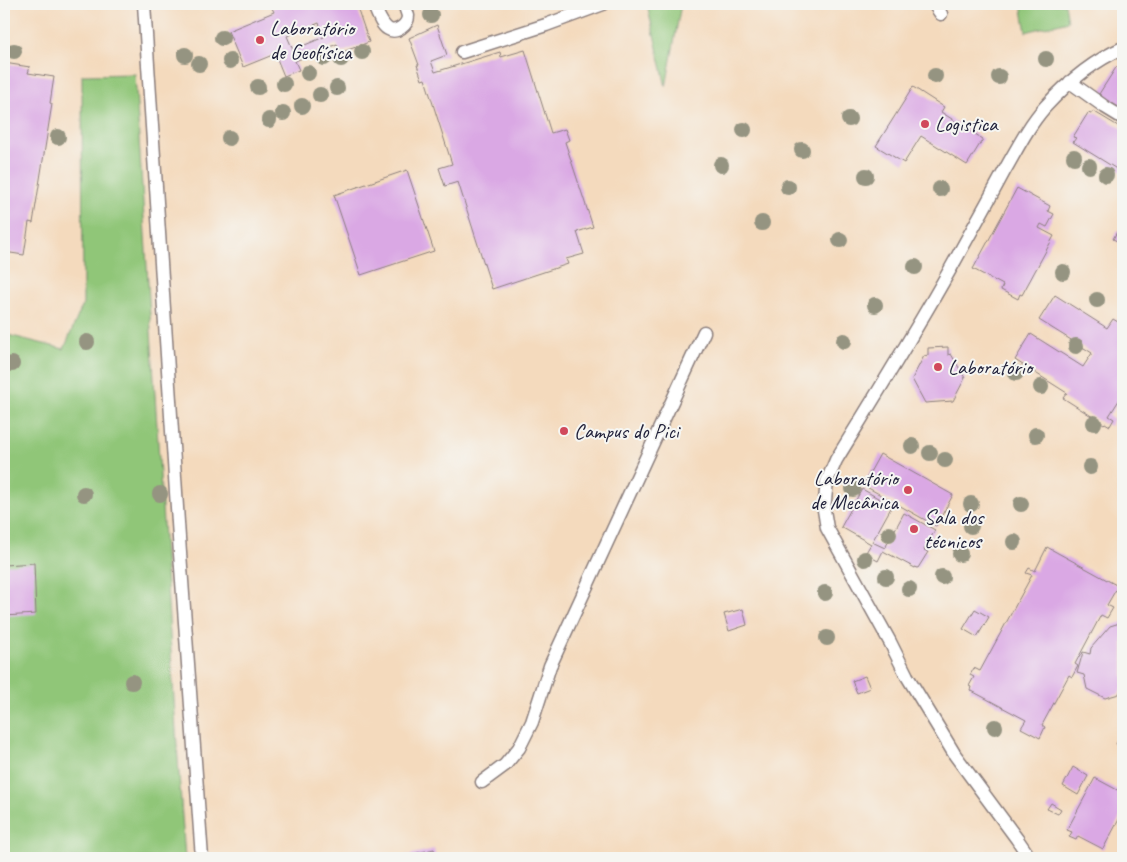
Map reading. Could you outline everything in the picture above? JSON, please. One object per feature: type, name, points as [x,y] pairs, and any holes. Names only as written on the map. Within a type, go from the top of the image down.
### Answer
[{"type":"lane","points":[[144,4],[202,858]]},
{"type":"lane","points":[[373,4],[386,28],[392,30],[402,28],[407,22],[408,14],[404,4]]},
{"type":"lane","points":[[462,52],[546,25],[603,4]]},
{"type":"lane","points":[[1030,858],[955,755],[907,676],[827,528],[824,510],[827,481],[836,460],[957,257],[1024,135],[1044,108],[1070,82],[1090,66],[1123,48]]},
{"type":"lane","points":[[1070,82],[1123,118]]},
{"type":"lane","points":[[482,782],[505,765],[519,748],[532,722],[550,666],[704,332]]},
{"type":"green space","points":[[647,4],[681,4],[666,87]]},
{"type":"green space","points":[[1021,4],[1065,4],[1068,21],[1026,32]]},
{"type":"green space","points":[[135,74],[185,858],[4,858],[4,334],[64,349],[83,304],[82,75]]},
{"type":"building","name":"Laboratório de Geofísica","points":[[282,4],[356,4],[369,42],[340,53],[337,44],[295,61],[299,70],[284,76],[275,54],[243,67],[228,31],[274,12],[272,8]],"holes":[[[319,23],[324,37],[293,50],[287,36]]]},
{"type":"building","points":[[437,25],[447,55],[431,61],[435,72],[500,52],[501,57],[525,50],[551,133],[565,129],[569,140],[565,142],[593,227],[577,232],[584,254],[566,259],[568,264],[492,289],[458,182],[445,186],[439,168],[452,164],[425,79],[422,80],[417,65],[419,65],[409,38]]},
{"type":"building","points":[[4,63],[30,67],[28,73],[54,77],[50,103],[52,104],[33,223],[29,222],[24,255],[4,252]]},
{"type":"building","points":[[1123,63],[1123,114],[1100,100],[1102,96],[1099,94],[1117,66],[1120,68]]},
{"type":"building","name":"Logistica","points":[[913,87],[944,107],[941,112],[983,139],[967,165],[921,136],[904,163],[876,146]]},
{"type":"building","points":[[1093,111],[1123,129],[1123,173],[1073,142],[1076,138],[1073,137],[1088,113],[1091,114]]},
{"type":"building","points":[[407,170],[434,251],[361,275],[334,195]]},
{"type":"building","points":[[1017,188],[1050,206],[1048,211],[1054,214],[1047,227],[1041,224],[1039,228],[1054,236],[1018,299],[1001,290],[1003,285],[973,269]]},
{"type":"building","points":[[1118,230],[1123,233],[1121,243],[1113,239]]},
{"type":"building","points":[[1055,295],[1107,328],[1113,319],[1123,325],[1123,394],[1109,416],[1114,419],[1110,426],[1063,398],[1067,393],[1015,360],[1031,334],[1083,367],[1092,353],[1039,320]]},
{"type":"building","name":"Laboratório","points":[[948,347],[948,355],[951,354],[965,378],[953,401],[925,403],[912,379],[924,356],[928,355],[928,348]]},
{"type":"building","name":"Laboratório de Mecânica","points":[[880,454],[953,495],[936,526],[863,485]]},
{"type":"building","name":"Sala dos técnicos","points":[[862,489],[892,506],[872,542],[885,548],[904,513],[935,530],[924,550],[928,552],[918,568],[883,551],[878,561],[865,554],[871,544],[841,527]]},
{"type":"building","points":[[1047,547],[1118,586],[1107,605],[1113,608],[1107,618],[1101,615],[1075,664],[1078,666],[1072,677],[1069,675],[1042,725],[1045,727],[1040,738],[1021,728],[1026,720],[970,690],[971,687],[969,686],[974,677],[970,675],[974,668],[980,671],[1032,575],[1026,573],[1029,568],[1035,571]]},
{"type":"building","points":[[34,563],[36,614],[4,616],[4,565]]},
{"type":"building","points":[[743,609],[747,625],[729,631],[724,614]]},
{"type":"building","points":[[975,609],[989,617],[977,637],[963,629]]},
{"type":"building","points":[[1123,622],[1123,686],[1119,694],[1105,698],[1087,689],[1084,675],[1077,673],[1083,652],[1090,654],[1091,648],[1110,626]]},
{"type":"building","points":[[865,676],[870,688],[857,693],[852,681]]},
{"type":"building","points":[[1123,731],[1123,748],[1116,744]]},
{"type":"building","points":[[1073,767],[1088,776],[1078,795],[1063,786]]},
{"type":"building","points":[[1095,778],[1123,793],[1123,812],[1103,849],[1078,836],[1076,840],[1069,837],[1072,832],[1067,830]]},
{"type":"building","points":[[1051,803],[1061,809],[1058,814],[1047,809]]},
{"type":"building","points":[[434,849],[436,858],[406,858],[405,856]]},
{"type":"place","name":"Laboratório de Geofísica","points":[[260,40]]},
{"type":"place","name":"Logistica","points":[[925,124]]},
{"type":"place","name":"Laboratório","points":[[938,367]]},
{"type":"place","name":"Campus do Pici","points":[[564,431]]},
{"type":"place","name":"Laboratório de Mecânica","points":[[908,490]]},
{"type":"place","name":"Sala dos técnicos","points":[[914,529]]}]
